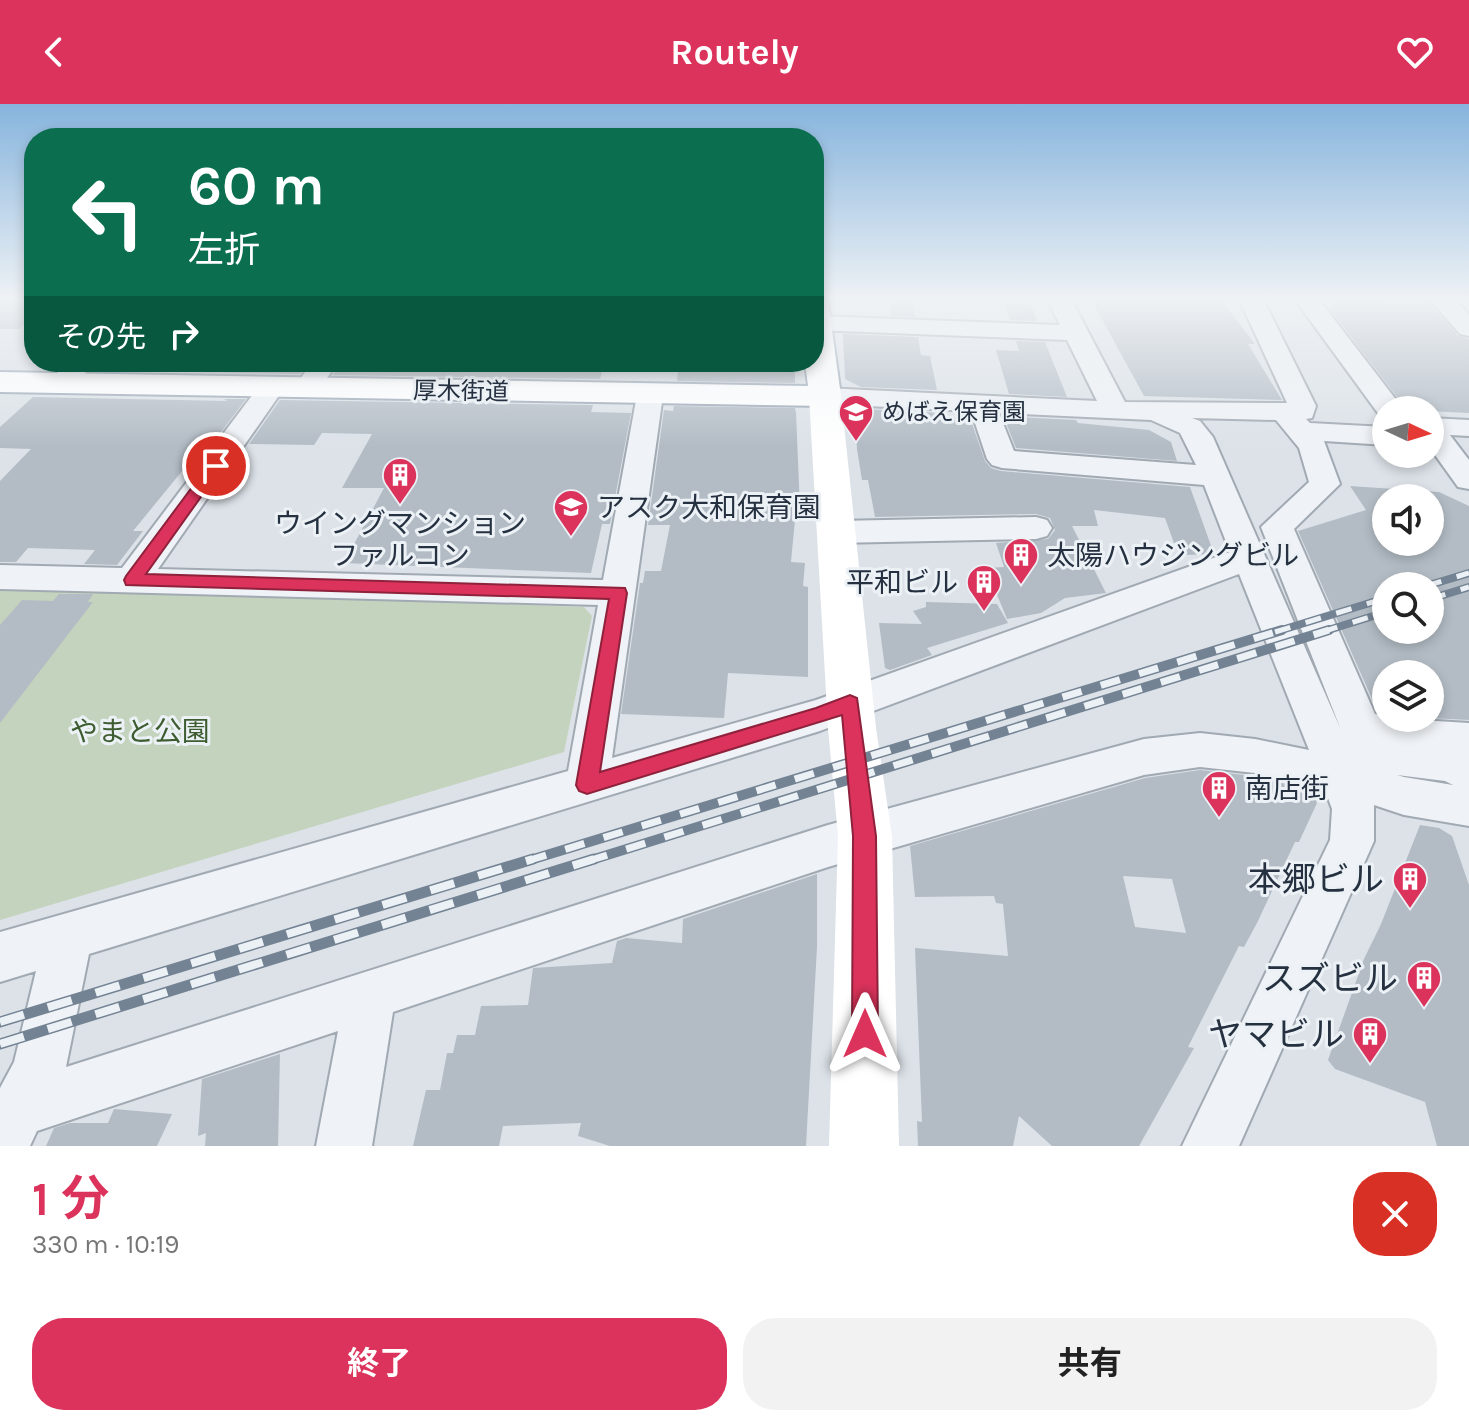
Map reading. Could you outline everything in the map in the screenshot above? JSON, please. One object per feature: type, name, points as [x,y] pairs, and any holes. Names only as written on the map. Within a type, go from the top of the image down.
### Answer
[{"type":"main road","points":[[822,372],[850,703],[865,836],[864,1146]]},
{"type":"main road","name":"厚木街道","points":[[0,382],[71,373],[272,387],[316,375],[650,395],[825,396]]},
{"type":"street","points":[[1084,350],[1115,410]]},
{"type":"street","points":[[825,396],[1156,412],[1171,409],[1302,412],[1275,350]]},
{"type":"street","points":[[1345,350],[1379,396]]},
{"type":"street","points":[[132,580],[272,387]]},
{"type":"street","points":[[587,785],[650,395]]},
{"type":"street","points":[[982,404],[1002,459],[1214,476]]},
{"type":"street","points":[[1156,412],[1195,431],[1249,558],[1347,749],[1404,796],[1466,805]]},
{"type":"street","points":[[1218,1144],[1352,841],[1354,809],[1347,749],[1277,527],[1325,484],[1320,458],[1297,425],[1372,434]]},
{"type":"street","points":[[1444,427],[1469,428]]},
{"type":"street","points":[[1444,447],[1469,480]]},
{"type":"street","points":[[836,532],[1036,528]]},
{"type":"street","points":[[0,957],[820,715],[1249,558]]},
{"type":"street","points":[[0,577],[618,593]]},
{"type":"street","points":[[5,1124],[370,996],[865,836],[1144,757],[1200,750],[1255,756],[1469,740]]},
{"type":"street","points":[[5,1124],[39,1069],[68,938]]},
{"type":"street","points":[[344,1146],[370,996]]},
{"type":"green space","name":"やまと公園","points":[[0,586],[584,607],[592,616],[564,752],[0,920]]},
{"type":"building","points":[[844,350],[920,350],[921,355],[930,356],[937,390],[861,387],[845,379]]},
{"type":"building","points":[[996,350],[1048,350],[1067,397],[1009,394]]},
{"type":"building","points":[[1119,350],[1251,350],[1282,400],[1144,396]]},
{"type":"building","points":[[1361,350],[1469,350],[1469,413],[1444,412],[1444,396],[1396,396]]},
{"type":"building","points":[[197,372],[301,372],[300,374]]},
{"type":"building","points":[[335,372],[602,372],[600,379],[333,375]]},
{"type":"building","points":[[678,372],[795,372],[795,383],[677,381]]},
{"type":"building","points":[[33,397],[246,399],[196,465],[187,465],[133,531],[143,531],[117,565],[84,564],[95,550],[28,548],[16,562],[0,562],[0,481],[31,449],[0,448],[0,427]]},
{"type":"building","points":[[280,400],[593,405],[591,412],[631,413],[610,524],[602,524],[591,573],[344,563],[384,488],[342,488],[372,434],[322,433],[314,445],[249,444]]},
{"type":"building","points":[[674,406],[795,408],[796,413],[800,509],[796,509],[791,562],[805,563],[803,586],[808,587],[808,677],[728,673],[724,718],[621,714],[640,583],[643,583],[645,571],[661,571],[670,525],[648,525],[664,410],[673,411]]},
{"type":"building","points":[[863,409],[942,413],[943,417],[970,418],[985,461],[991,468],[1001,471],[1190,487],[1214,554],[1184,555],[1180,543],[1174,543],[1165,518],[1094,510],[1098,526],[1072,526],[1106,593],[1065,598],[1041,613],[1007,619],[986,568],[1004,567],[996,543],[1048,539],[1055,530],[1050,518],[1036,514],[875,517],[868,480],[862,480],[857,449],[855,419]]},
{"type":"building","points":[[1016,417],[1076,420],[1078,423],[1149,430],[1171,442],[1177,461],[1016,448],[1005,420],[1017,420]]},
{"type":"building","points":[[1350,486],[1372,487],[1372,556],[1444,556],[1444,494],[1469,506],[1469,720],[1444,719],[1444,660],[1372,660],[1372,699],[1298,531],[1366,510]]},
{"type":"building","points":[[59,594],[93,594],[88,602],[93,602],[0,723],[0,625],[22,600],[53,601]]},
{"type":"building","points":[[926,602],[997,604],[1008,623],[927,648],[932,655],[890,670],[885,668],[879,623],[922,624],[913,611],[926,607]]},
{"type":"building","points":[[1200,770],[1254,776],[1311,790],[1317,803],[1257,923],[1244,947],[1239,946],[1188,1047],[1194,1048],[1139,1146],[1052,1146],[1019,1116],[1013,1146],[918,1146],[917,1121],[922,1122],[915,948],[1008,956],[1003,904],[996,903],[994,896],[915,897],[910,846],[1145,778]],"holes":[[[1123,876],[1172,879],[1186,933],[1135,927]]]},
{"type":"building","points":[[1420,825],[1439,828],[1452,836],[1469,885],[1469,1146],[1437,1146],[1425,1102],[1335,1069],[1328,1060],[1364,959]]},
{"type":"building","points":[[817,874],[817,947],[806,1146],[610,1146],[578,1136],[581,1123],[503,1126],[499,1146],[413,1146],[426,1090],[440,1090],[447,1053],[453,1053],[457,1035],[475,1035],[481,1006],[528,1005],[533,968],[612,963],[617,941],[626,938],[682,943],[683,919]]},
{"type":"building","points":[[280,1054],[278,1146],[205,1146],[206,1133],[198,1136],[202,1079]]},
{"type":"building","points":[[114,1109],[172,1114],[157,1146],[46,1146],[54,1128],[70,1123],[108,1123]]},
{"type":"railway","points":[[1444,581],[1469,573]]},
{"type":"railway","points":[[1444,595],[1469,587]]},
{"type":"railway","points":[[1275,632],[1372,602]]},
{"type":"railway","points":[[1322,632],[1372,616]]},
{"type":"railway","points":[[527,861],[1282,630]]},
{"type":"railway","points":[[588,861],[1329,630]]},
{"type":"railway","points":[[0,1022],[533,859]]},
{"type":"railway","points":[[0,1044],[594,859]]},
{"type":"place","name":"めばえ保育園","points":[[856,443]]},
{"type":"place","name":"ウイングマンション ファルコン","points":[[400,506]]},
{"type":"place","name":"アスク大和保育園","points":[[571,538]]},
{"type":"place","name":"太陽ハウジングビル","points":[[1021,586]]},
{"type":"place","name":"平和ビル","points":[[984,613]]},
{"type":"place","name":"南店街","points":[[1219,819]]},
{"type":"place","name":"本郷ビル","points":[[1410,910]]},
{"type":"place","name":"スズビル","points":[[1424,1009]]},
{"type":"place","name":"ヤマビル","points":[[1370,1065]]},
{"type":"route","points":[[216,466],[132,580],[618,593],[587,785],[820,715],[850,703],[865,836],[865,1034]]}]
